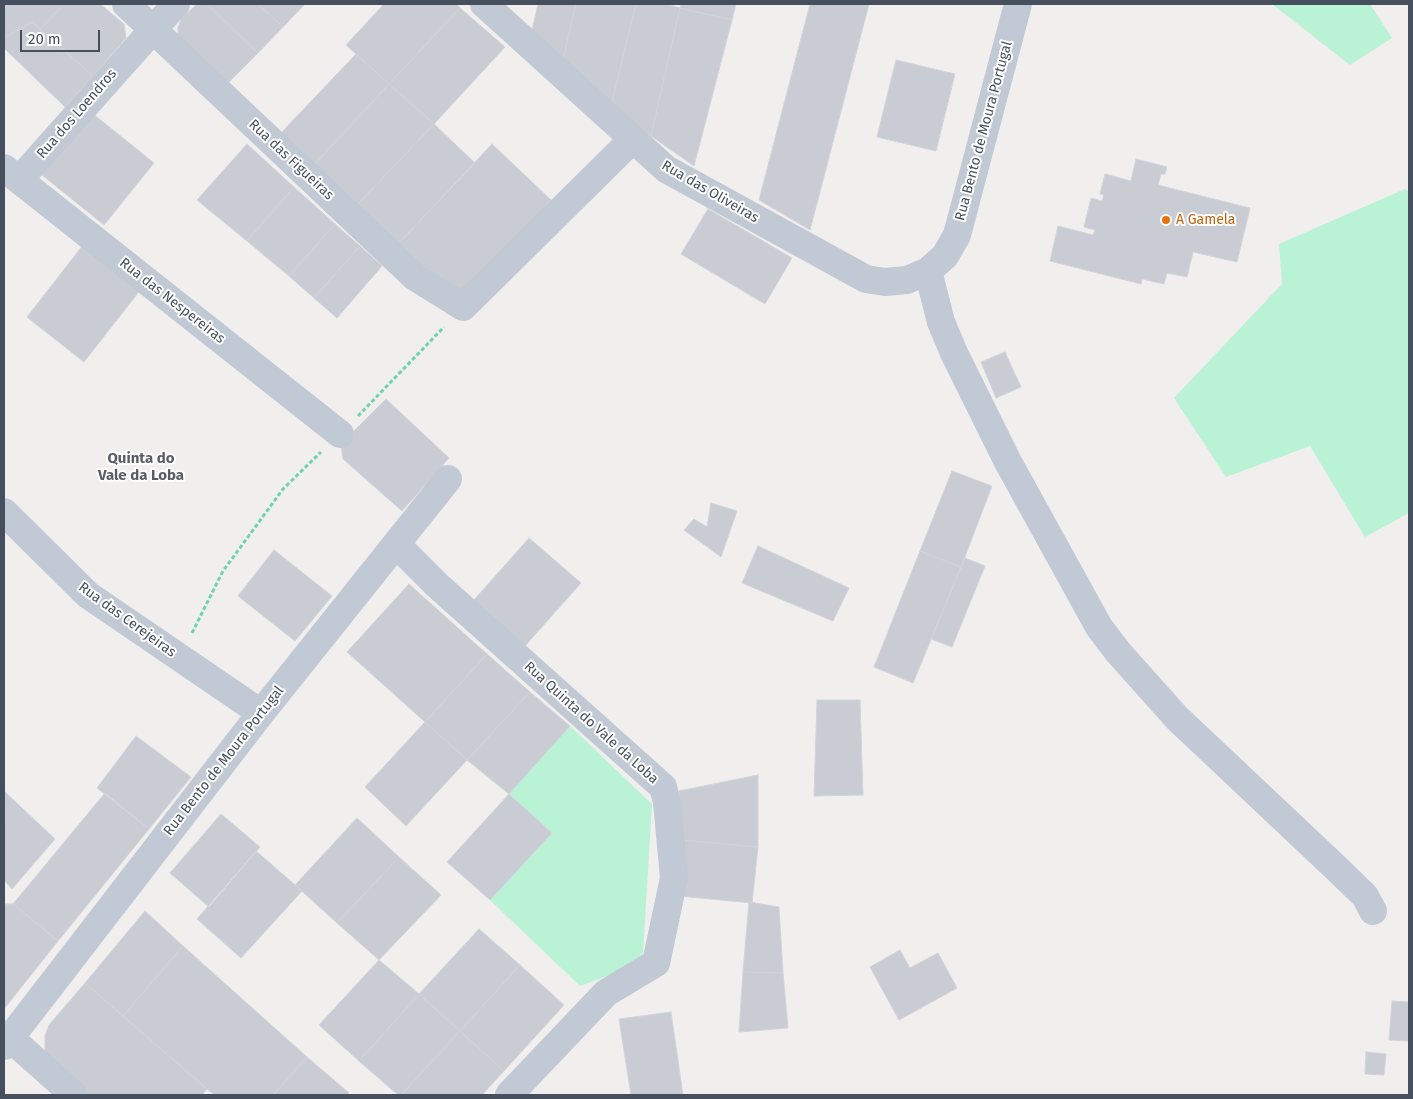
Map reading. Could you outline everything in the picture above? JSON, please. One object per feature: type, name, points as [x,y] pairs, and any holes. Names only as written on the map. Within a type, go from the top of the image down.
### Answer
[{"type":"street","name":"Rua das Figueiras","points":[[126,4],[415,277],[463,306]]},
{"type":"street","name":"Rua dos Loendros","points":[[11,174],[176,4]]},
{"type":"street","name":"Rua das Oliveiras","points":[[484,4],[666,169],[866,279],[885,282],[907,280],[936,263]]},
{"type":"street","name":"Rua Bento de Moura Portugal","points":[[936,263],[957,235],[1018,4]]},
{"type":"street","points":[[463,306],[633,139]]},
{"type":"street","name":"Rua das Nespereiras","points":[[11,174],[340,434]]},
{"type":"street","points":[[936,263],[941,322],[954,353],[1008,462],[1099,627],[1118,652],[1177,718],[1365,896],[1373,911]]},
{"type":"street","name":"Rua Bento de Moura Portugal","points":[[7,1042],[261,713],[448,479]]},
{"type":"street","name":"Rua das Cerejeiras","points":[[4,512],[88,595],[261,713]]},
{"type":"street","name":"Rua Quinta do Vale da Loba","points":[[396,544],[437,585],[663,787],[667,802],[674,878],[656,963],[606,993],[509,1095]]},
{"type":"street","points":[[7,1042],[74,1095]]},
{"type":"path","points":[[179,658],[223,571],[283,489],[397,378],[463,306]]},
{"type":"green space","points":[[1272,4],[1370,4],[1392,38],[1350,65]]},
{"type":"green space","points":[[1405,189],[1409,192],[1409,513],[1365,537],[1310,446],[1226,477],[1174,398],[1282,284],[1279,244]]},
{"type":"green space","points":[[570,726],[652,804],[643,953],[626,969],[580,986],[490,900],[552,833],[509,794]]},
{"type":"building","points":[[4,4],[64,4],[40,29],[32,22],[4,38]]},
{"type":"building","points":[[64,4],[100,4],[124,24],[126,38],[93,76],[40,29]]},
{"type":"building","points":[[197,4],[207,4],[258,53],[224,87],[178,35],[178,27],[182,18]]},
{"type":"building","points":[[207,4],[258,4],[283,27],[258,53]]},
{"type":"building","points":[[258,4],[305,4],[283,27]]},
{"type":"building","points":[[384,4],[456,4],[460,8],[389,84],[346,45]]},
{"type":"building","points":[[538,4],[576,4],[563,59],[532,30]]},
{"type":"building","points":[[576,4],[636,4],[611,106],[563,59]]},
{"type":"building","points":[[636,4],[666,4],[680,8],[651,136],[611,106]]},
{"type":"building","points":[[681,4],[736,4],[732,20],[680,8]]},
{"type":"building","points":[[810,4],[869,4],[810,230],[759,200]]},
{"type":"building","points":[[460,8],[505,47],[434,124],[389,84]]},
{"type":"building","points":[[680,8],[732,20],[694,166],[651,136]]},
{"type":"building","points":[[32,22],[93,76],[65,107],[4,48],[4,38]]},
{"type":"building","points":[[356,54],[389,84],[313,166],[280,134]]},
{"type":"building","points":[[896,60],[955,74],[936,151],[877,137]]},
{"type":"building","points":[[389,84],[434,124],[357,205],[313,166]]},
{"type":"building","points":[[92,113],[154,163],[104,225],[42,175]]},
{"type":"building","points":[[434,124],[475,163],[398,244],[357,205]]},
{"type":"building","points":[[247,144],[294,187],[247,241],[197,200]]},
{"type":"building","points":[[492,144],[551,200],[471,286],[461,290],[442,285],[398,244]]},
{"type":"building","name":"A Gamela","points":[[1136,159],[1167,167],[1165,174],[1161,174],[1158,185],[1250,208],[1237,262],[1193,252],[1187,277],[1167,273],[1164,284],[1142,279],[1141,284],[1050,261],[1058,226],[1093,235],[1095,230],[1084,227],[1091,198],[1102,201],[1104,195],[1100,194],[1105,174],[1131,181]]},
{"type":"building","points":[[294,187],[335,224],[289,276],[247,241]]},
{"type":"building","points":[[708,209],[792,258],[765,304],[681,254]]},
{"type":"building","points":[[335,224],[360,246],[314,298],[289,276]]},
{"type":"building","points":[[87,240],[145,284],[84,362],[27,317]]},
{"type":"building","points":[[360,246],[382,266],[337,318],[314,298]]},
{"type":"building","points":[[1005,352],[1021,387],[996,398],[981,362]]},
{"type":"building","points":[[386,399],[449,458],[402,511],[343,459],[341,444]]},
{"type":"building","points":[[952,471],[992,486],[961,567],[920,551]]},
{"type":"building","points":[[711,503],[737,511],[721,557],[684,530],[694,519],[707,527]]},
{"type":"building","points":[[529,538],[581,583],[525,646],[474,600]]},
{"type":"building","points":[[758,546],[849,588],[833,621],[742,583]]},
{"type":"building","points":[[274,550],[332,596],[295,641],[238,596]]},
{"type":"building","points":[[920,551],[961,567],[913,683],[874,667]]},
{"type":"building","points":[[965,558],[985,566],[952,647],[931,639]]},
{"type":"building","points":[[409,584],[487,654],[425,722],[347,652]]},
{"type":"building","points":[[487,654],[530,692],[467,760],[425,722]]},
{"type":"building","points":[[530,692],[570,726],[509,794],[467,760]]},
{"type":"building","points":[[817,700],[860,700],[863,795],[814,796]]},
{"type":"building","points":[[425,722],[467,760],[406,826],[365,787]]},
{"type":"building","points":[[136,736],[191,777],[149,829],[97,788]]},
{"type":"building","points":[[758,775],[758,847],[681,840],[679,791]]},
{"type":"building","points":[[5,792],[55,839],[12,889],[4,880]]},
{"type":"building","points":[[105,793],[149,829],[58,941],[13,904]]},
{"type":"building","points":[[509,794],[552,833],[490,900],[447,862]]},
{"type":"building","points":[[221,814],[260,847],[209,907],[170,873]]},
{"type":"building","points":[[357,818],[399,857],[337,923],[295,885]]},
{"type":"building","points":[[681,840],[758,847],[752,903],[679,896]]},
{"type":"building","points":[[256,851],[302,891],[241,958],[197,919]]},
{"type":"building","points":[[399,857],[441,895],[379,960],[337,923]]},
{"type":"building","points":[[749,902],[779,907],[783,973],[743,972]]},
{"type":"building","points":[[4,904],[13,904],[58,941],[4,1009]]},
{"type":"building","points":[[145,911],[183,946],[123,1016],[85,983]]},
{"type":"building","points":[[479,929],[520,965],[460,1031],[419,994]]},
{"type":"building","points":[[183,946],[307,1057],[273,1095],[214,1095],[123,1016]]},
{"type":"building","points":[[900,950],[910,968],[938,953],[957,988],[899,1020],[870,967]]},
{"type":"building","points":[[379,960],[419,994],[359,1061],[319,1025]]},
{"type":"building","points":[[520,965],[564,1005],[504,1071],[460,1031]]},
{"type":"building","points":[[743,972],[783,973],[788,1028],[739,1032]]},
{"type":"building","points":[[85,983],[207,1089],[202,1095],[82,1095],[45,1051],[45,1036],[49,1025]]},
{"type":"building","points":[[419,994],[460,1031],[401,1095],[398,1095],[359,1061]]},
{"type":"building","points":[[1392,1001],[1409,1002],[1409,1041],[1389,1040]]},
{"type":"building","points":[[671,1012],[683,1095],[631,1095],[619,1019]]},
{"type":"building","points":[[460,1031],[504,1071],[482,1095],[401,1095]]},
{"type":"building","points":[[1366,1052],[1386,1054],[1384,1075],[1365,1074]]},
{"type":"building","points":[[307,1057],[349,1093],[347,1095],[273,1095]]},
{"type":"place","name":"A Gamela","points":[[1166,220]]},
{"type":"district","name":"Quinta do Vale da Loba","points":[[141,468]]}]
